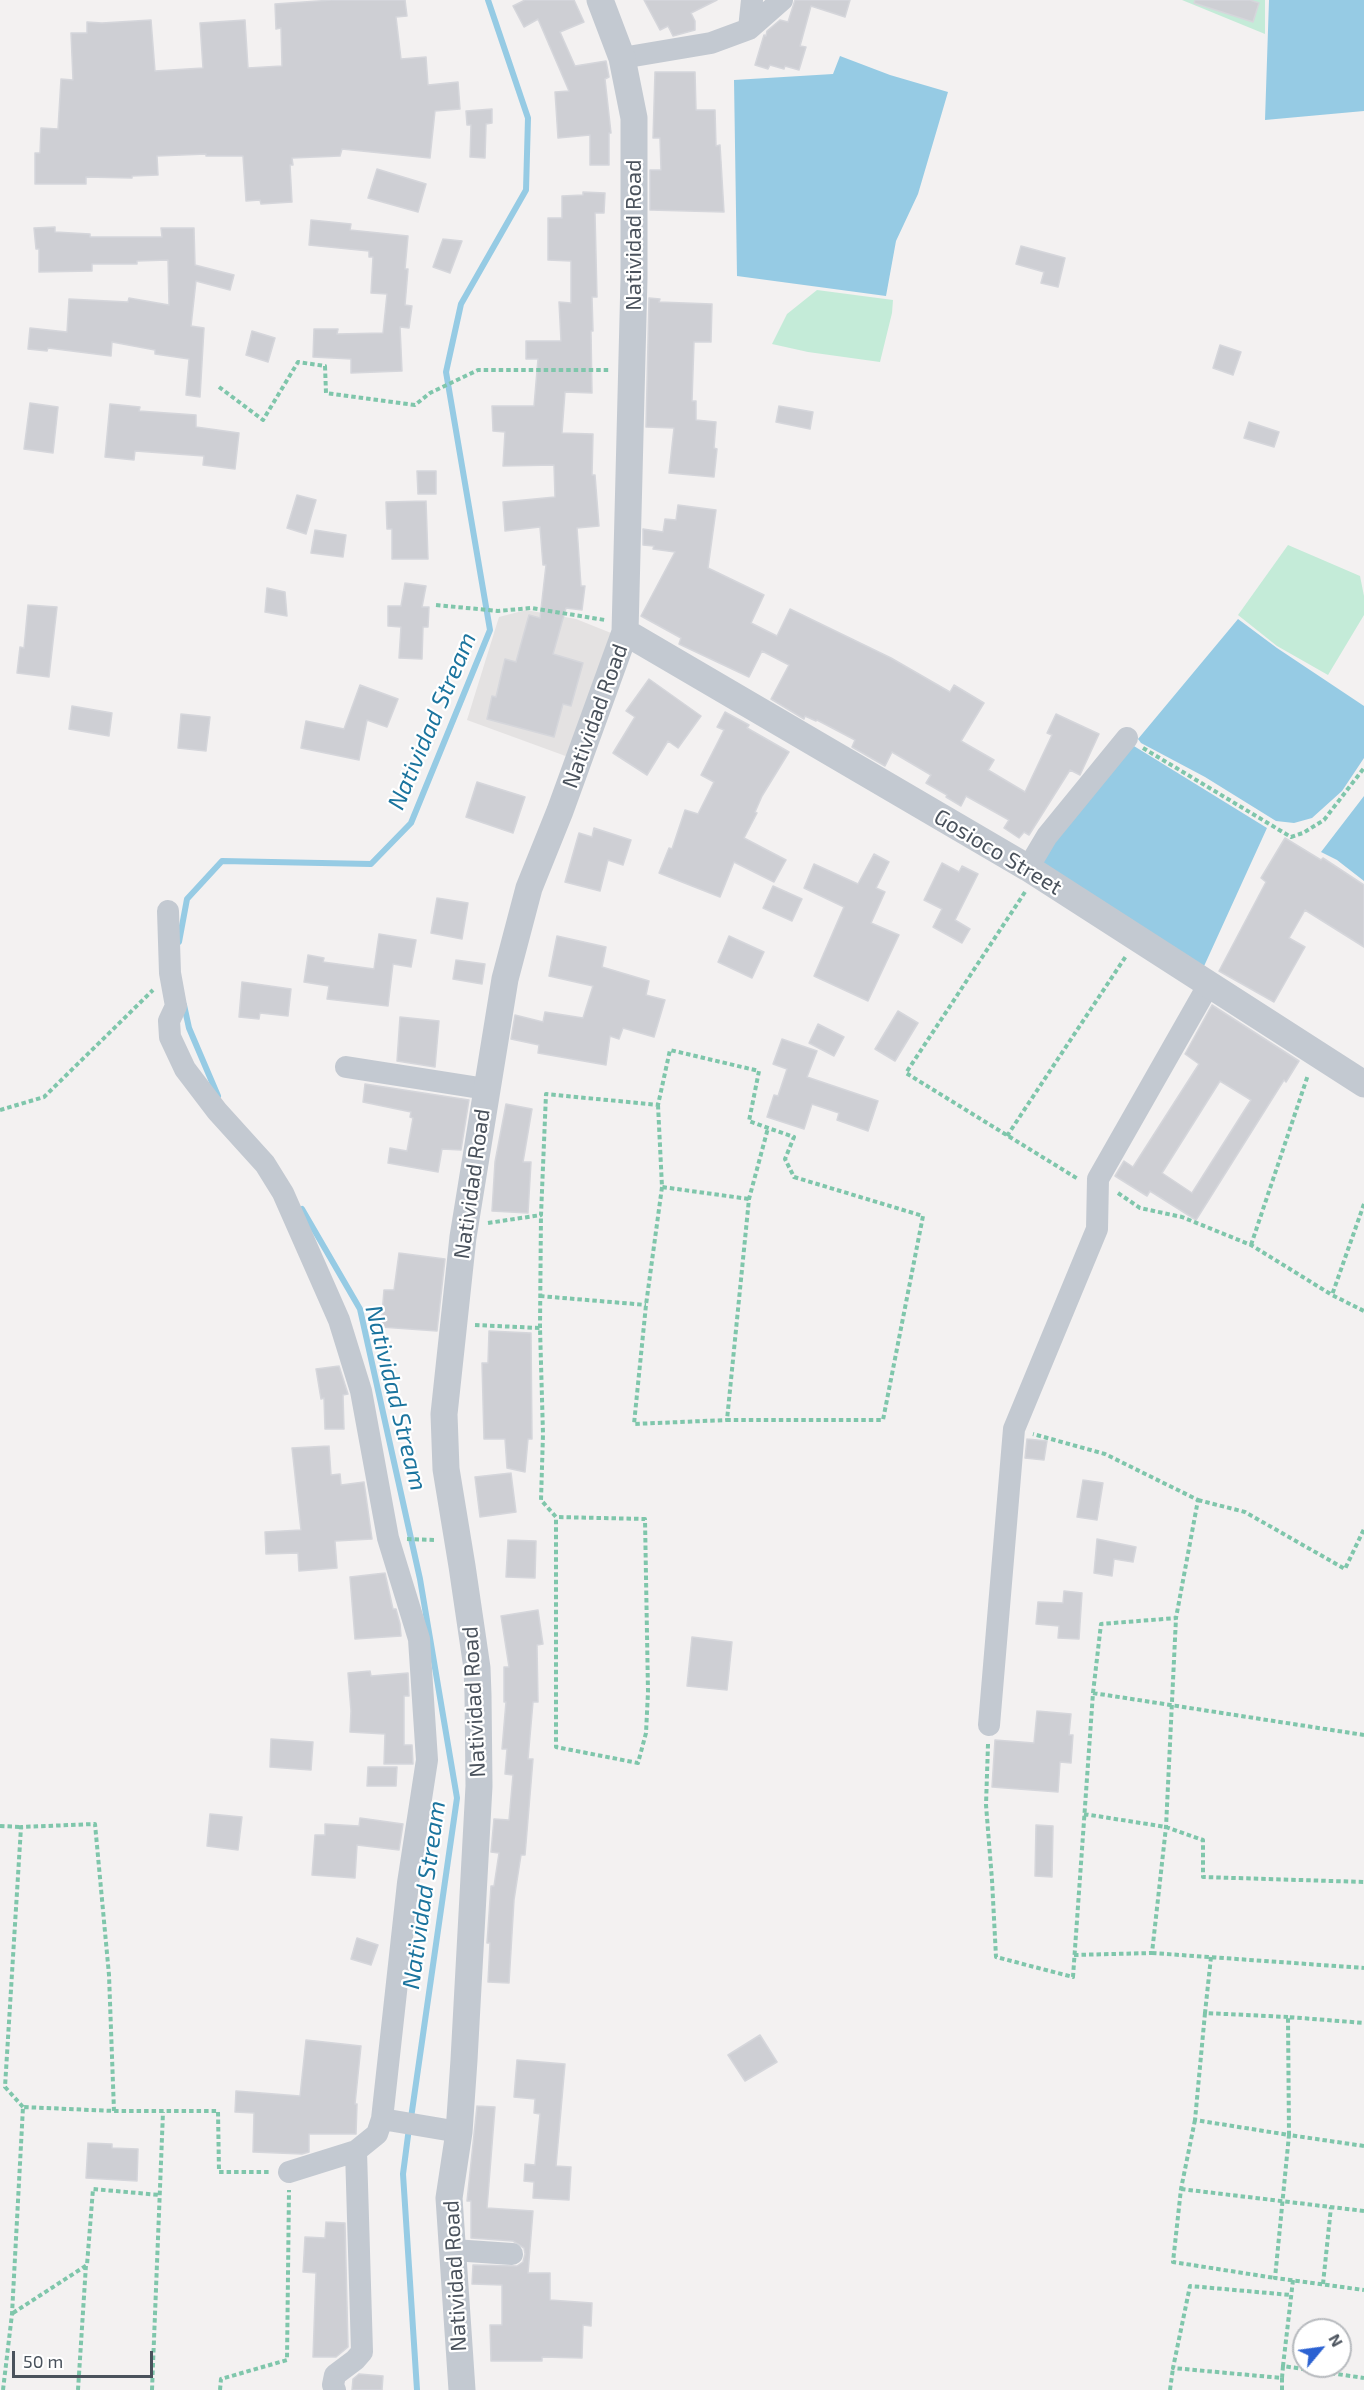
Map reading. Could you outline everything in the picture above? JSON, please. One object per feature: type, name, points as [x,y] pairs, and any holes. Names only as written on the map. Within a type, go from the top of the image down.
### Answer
[{"type":"street","name":"Natividad Road","points":[[462,2390],[449,2198],[459,2132],[479,1786],[478,1695],[477,1668],[443,1437],[464,1237],[486,1089],[506,979],[529,888],[560,811],[625,627],[632,370],[634,118],[622,58],[600,0]]},
{"type":"street","points":[[749,29],[752,0]]},
{"type":"street","points":[[622,58],[711,44],[749,29],[782,0]]},
{"type":"street","name":"Gosioco Street","points":[[625,627],[1027,879],[1209,984],[1364,1084]]},
{"type":"street","points":[[1027,879],[1047,836],[1127,738]]},
{"type":"street","points":[[168,911],[170,973],[176,1006],[169,1021],[170,1037],[185,1070],[217,1111],[265,1164],[283,1192],[339,1320],[361,1391],[388,1538],[419,1639],[427,1760],[408,1883],[390,2120],[356,2151],[289,2172]]},
{"type":"street","points":[[989,1725],[1014,1429],[1097,1228],[1097,1184],[1209,984]]},
{"type":"street","points":[[346,1067],[486,1089]]},
{"type":"street","points":[[390,2120],[459,2132]]},
{"type":"street","points":[[335,2390],[334,2375],[362,2352],[356,2151]]},
{"type":"street","points":[[453,2250],[512,2254]]},
{"type":"path","points":[[219,387],[264,420],[297,362],[325,366],[326,393],[415,405],[430,393],[478,370],[632,370]]},
{"type":"path","points":[[436,605],[498,611],[531,608],[625,627]]},
{"type":"path","points":[[1127,738],[1291,837],[1303,833],[1324,820],[1364,768]]},
{"type":"path","points":[[1027,879],[906,1073],[1007,1136],[1140,1208],[1182,1217],[1251,1245],[1332,1295],[1364,1311]]},
{"type":"path","points":[[1007,1136],[1127,955]]},
{"type":"path","points":[[0,1110],[44,1097],[170,973]]},
{"type":"path","points":[[670,1050],[759,1071],[749,1121],[794,1137],[785,1159],[794,1177],[923,1216],[883,1420],[727,1420],[634,1424],[646,1305],[662,1187],[658,1105],[670,1050]]},
{"type":"path","points":[[1251,1245],[1310,1070]]},
{"type":"path","points":[[556,1517],[645,1519],[648,1692],[646,1733],[638,1763],[556,1747],[556,1517],[542,1500],[541,1213],[546,1094],[658,1105]]},
{"type":"path","points":[[727,1420],[749,1200],[768,1128]]},
{"type":"path","points":[[662,1187],[749,1200]]},
{"type":"path","points":[[1332,1295],[1364,1204]]},
{"type":"path","points":[[486,1223],[541,1215],[541,1213]]},
{"type":"path","points":[[540,1296],[646,1305]]},
{"type":"path","points":[[474,1314],[473,1325],[540,1328]]},
{"type":"path","points":[[1014,1429],[1105,1454],[1197,1500],[1245,1512],[1345,1569],[1364,1528]]},
{"type":"path","points":[[1152,1953],[1166,1827],[1176,1618],[1197,1500]]},
{"type":"path","points":[[397,1539],[439,1540]]},
{"type":"path","points":[[989,1725],[986,1805],[996,1957],[1073,1977],[1093,1693],[1101,1624],[1176,1618]]},
{"type":"path","points":[[1093,1693],[1364,1735]]},
{"type":"path","points":[[1084,1814],[1166,1827],[1203,1840],[1203,1877],[1364,1882]]},
{"type":"path","points":[[0,1826],[95,1824],[109,1975],[114,2111]]},
{"type":"path","points":[[21,1827],[3,2087],[23,2107],[114,2111],[218,2111],[219,2172],[289,2172],[287,2360],[221,2379],[220,2390]]},
{"type":"path","points":[[1074,1954],[1152,1953],[1364,1968]]},
{"type":"path","points":[[1211,1957],[1195,2120],[1181,2189],[1173,2262],[1364,2290]]},
{"type":"path","points":[[1205,2013],[1364,2023]]},
{"type":"path","points":[[1275,2278],[1289,2135],[1288,2017]]},
{"type":"path","points":[[3,2390],[12,2314],[23,2107]]},
{"type":"path","points":[[152,2390],[163,2112]]},
{"type":"path","points":[[1195,2120],[1364,2146]]},
{"type":"path","points":[[78,2390],[93,2189],[160,2195]]},
{"type":"path","points":[[1181,2189],[1364,2211]]},
{"type":"path","points":[[1323,2284],[1331,2206]]},
{"type":"path","points":[[12,2314],[87,2265]]},
{"type":"path","points":[[1282,2390],[1293,2280]]},
{"type":"path","points":[[1170,2390],[1190,2286],[1292,2295]]},
{"type":"path","points":[[1283,2366],[1364,2378]]},
{"type":"path","points":[[1173,2368],[1282,2378]]},
{"type":"shaded area","points":[[526,610],[576,619],[611,633],[571,758],[467,720],[499,617]]},
{"type":"green space","points":[[1182,0],[1265,0],[1265,34]]},
{"type":"green space","points":[[817,290],[893,300],[880,362],[808,352],[772,344],[787,314]]},
{"type":"green space","points":[[1288,545],[1360,576],[1364,596],[1364,615],[1328,675],[1277,646],[1238,615]]},
{"type":"water","points":[[1269,0],[1364,0],[1364,111],[1265,120]]},
{"type":"water","points":[[840,56],[890,75],[948,92],[918,194],[896,241],[886,296],[737,276],[734,80],[833,74]]},
{"type":"water","points":[[1238,619],[1364,706],[1364,758],[1342,791],[1312,818],[1294,823],[1276,821],[1205,777],[1141,743],[1138,739]]},
{"type":"water","points":[[1129,743],[1267,828],[1200,975],[1036,864]]},
{"type":"water","points":[[1364,796],[1364,881],[1337,860],[1321,852]]},
{"type":"building","points":[[332,0],[405,0],[407,16],[396,17],[401,59],[426,57],[428,85],[458,82],[460,109],[435,111],[430,158],[342,149],[340,156],[292,158],[293,165],[290,165],[292,202],[261,204],[260,200],[246,201],[243,156],[206,156],[206,154],[157,156],[158,175],[132,176],[132,178],[86,177],[86,184],[35,184],[35,153],[40,153],[41,128],[58,129],[61,79],[73,80],[71,33],[87,33],[87,22],[151,20],[155,71],[203,68],[200,23],[245,20],[248,68],[282,66],[281,28],[276,29],[275,4]]},
{"type":"building","points":[[525,0],[574,0],[584,22],[560,32],[575,66],[606,61],[609,77],[605,79],[611,133],[609,133],[609,165],[590,165],[590,135],[558,138],[555,92],[569,91],[538,19],[524,27],[513,6]]},
{"type":"building","points":[[644,0],[717,0],[691,13],[695,21],[695,30],[673,36],[668,26],[660,30]]},
{"type":"building","points":[[795,0],[850,0],[845,17],[811,6],[800,46],[806,47],[799,70],[770,65],[768,69],[755,65],[764,35],[766,36],[767,31],[780,20],[788,22]]},
{"type":"building","points":[[1195,0],[1250,0],[1259,3],[1253,22],[1194,3]]},
{"type":"building","points":[[655,72],[695,72],[696,110],[715,110],[716,146],[720,145],[724,212],[650,210],[650,170],[661,170],[660,138],[653,138]]},
{"type":"building","points":[[492,109],[492,123],[486,124],[485,158],[470,157],[471,125],[467,125],[466,111]]},
{"type":"building","points":[[377,169],[426,184],[418,212],[368,198]]},
{"type":"building","points":[[583,192],[605,193],[604,213],[595,213],[597,297],[592,297],[592,393],[565,392],[562,433],[593,434],[592,475],[595,475],[599,526],[577,528],[581,586],[585,586],[582,610],[566,608],[553,654],[583,663],[571,706],[563,704],[554,737],[487,719],[492,696],[496,697],[505,659],[516,662],[529,615],[540,618],[546,565],[543,565],[540,527],[505,531],[503,502],[555,497],[554,465],[503,466],[505,432],[493,431],[492,406],[534,406],[538,359],[526,359],[526,341],[561,341],[559,302],[571,303],[571,261],[548,260],[548,218],[562,218],[562,196],[583,195]]},
{"type":"building","points":[[311,220],[351,224],[350,230],[408,236],[405,305],[412,306],[409,328],[400,327],[402,371],[351,373],[351,359],[313,357],[314,329],[338,329],[337,334],[383,333],[387,294],[371,293],[373,257],[369,257],[369,251],[309,245]]},
{"type":"building","points":[[55,227],[55,232],[90,234],[90,237],[162,237],[161,228],[194,228],[195,265],[234,275],[230,290],[196,281],[191,326],[204,328],[200,397],[186,395],[189,359],[155,354],[155,350],[112,342],[111,356],[48,348],[47,351],[28,349],[30,328],[67,332],[69,299],[128,302],[129,298],[169,305],[168,260],[137,261],[137,264],[92,264],[92,271],[39,272],[39,249],[36,249],[34,228]]},
{"type":"building","points":[[443,239],[462,241],[450,273],[433,267]]},
{"type":"building","points":[[1021,246],[1065,258],[1058,287],[1041,283],[1044,272],[1016,264]]},
{"type":"building","points":[[649,298],[660,299],[659,302],[712,304],[711,342],[694,342],[692,401],[696,401],[696,420],[716,422],[714,448],[717,449],[714,477],[669,473],[674,428],[646,427]]},
{"type":"building","points":[[252,331],[275,338],[268,362],[246,355]]},
{"type":"building","points":[[1220,345],[1241,352],[1233,375],[1213,368]]},
{"type":"building","points":[[30,403],[58,407],[53,453],[24,449]]},
{"type":"building","points":[[110,404],[140,407],[139,411],[196,415],[196,427],[239,433],[235,469],[203,465],[204,456],[135,451],[134,460],[105,457]]},
{"type":"building","points":[[779,406],[813,412],[810,429],[776,422]]},
{"type":"building","points":[[1249,422],[1279,432],[1274,447],[1244,438]]},
{"type":"building","points":[[417,471],[436,471],[436,494],[418,494]]},
{"type":"building","points":[[297,495],[316,500],[306,534],[287,528]]},
{"type":"building","points":[[426,501],[428,559],[392,559],[392,529],[387,529],[386,502]]},
{"type":"building","points":[[678,505],[716,510],[708,568],[764,595],[751,623],[777,636],[790,609],[891,658],[950,692],[954,685],[984,703],[961,741],[994,760],[988,770],[1025,792],[1052,735],[1047,733],[1056,714],[1099,734],[1080,775],[1070,770],[1029,835],[1024,832],[1019,838],[1004,828],[1009,820],[966,796],[961,806],[926,783],[931,775],[892,752],[885,766],[852,747],[855,740],[817,720],[805,716],[804,719],[771,699],[789,665],[762,651],[749,677],[679,644],[681,638],[641,616],[675,552],[643,545],[643,529],[663,532],[665,519],[676,520]]},
{"type":"building","points":[[315,530],[346,535],[343,557],[311,553]]},
{"type":"building","points":[[405,583],[426,586],[422,607],[429,607],[428,627],[423,627],[422,659],[399,658],[401,627],[388,626],[388,606],[401,606]]},
{"type":"building","points":[[267,588],[285,592],[287,616],[265,612]]},
{"type":"building","points":[[28,605],[57,607],[49,677],[17,673],[20,647],[24,648]]},
{"type":"building","points":[[649,679],[701,716],[678,748],[668,741],[647,775],[613,753],[635,717],[626,711]]},
{"type":"building","points":[[360,685],[398,699],[387,727],[367,720],[359,760],[301,748],[306,721],[344,729]]},
{"type":"building","points":[[72,706],[112,713],[109,736],[69,729]]},
{"type":"building","points":[[725,712],[749,725],[747,728],[789,752],[762,796],[755,812],[757,813],[744,838],[786,860],[774,882],[734,862],[720,897],[659,873],[669,848],[672,849],[685,810],[698,814],[714,782],[701,775],[724,730],[717,727]]},
{"type":"building","points":[[181,714],[210,717],[206,751],[178,748]]},
{"type":"building","points":[[477,782],[525,797],[513,833],[466,817]]},
{"type":"building","points":[[594,828],[631,840],[623,865],[608,860],[600,891],[565,882],[579,833],[592,837]]},
{"type":"building","points":[[1285,838],[1321,860],[1323,858],[1364,885],[1364,947],[1305,910],[1289,938],[1305,947],[1274,1002],[1219,971],[1266,882],[1261,878]]},
{"type":"building","points":[[874,854],[889,862],[876,888],[885,892],[871,923],[899,935],[868,1001],[814,976],[844,907],[804,888],[814,864],[858,884]]},
{"type":"building","points":[[942,863],[959,872],[962,866],[978,874],[955,920],[970,929],[962,943],[933,927],[942,909],[924,900]]},
{"type":"building","points":[[773,886],[802,899],[792,921],[763,908]]},
{"type":"building","points":[[437,898],[468,903],[462,939],[431,933]]},
{"type":"building","points":[[379,934],[416,940],[411,967],[393,964],[388,1006],[327,999],[329,986],[304,982],[308,955],[324,958],[323,962],[374,969]]},
{"type":"building","points":[[557,936],[606,947],[602,967],[649,981],[646,995],[665,1000],[654,1037],[623,1028],[619,1039],[610,1036],[606,1065],[538,1053],[539,1045],[511,1039],[515,1015],[543,1022],[545,1012],[583,1018],[593,986],[549,976]]},
{"type":"building","points":[[729,936],[764,952],[752,978],[718,962]]},
{"type":"building","points":[[456,960],[485,964],[482,984],[453,979]]},
{"type":"building","points":[[242,982],[291,989],[288,1016],[260,1013],[259,1019],[239,1017]]},
{"type":"building","points":[[1212,1005],[1299,1061],[1286,1082],[1284,1080],[1196,1220],[1150,1191],[1147,1196],[1115,1176],[1124,1161],[1133,1167],[1199,1064],[1185,1054]],"holes":[[[1220,1081],[1251,1100],[1192,1193],[1162,1173]]]},
{"type":"building","points":[[898,1011],[918,1023],[895,1061],[875,1049]]},
{"type":"building","points":[[400,1017],[439,1021],[435,1067],[397,1061]]},
{"type":"building","points":[[818,1024],[844,1037],[834,1056],[809,1043]]},
{"type":"building","points":[[782,1039],[817,1051],[807,1077],[878,1101],[868,1131],[837,1120],[839,1113],[812,1104],[804,1129],[767,1117],[774,1095],[778,1096],[787,1069],[773,1064]]},
{"type":"building","points":[[365,1084],[469,1100],[461,1150],[442,1149],[438,1172],[388,1163],[390,1148],[407,1151],[413,1118],[410,1117],[411,1112],[363,1102]]},
{"type":"building","points":[[506,1104],[532,1109],[523,1162],[531,1162],[528,1213],[492,1211],[495,1162]]},
{"type":"building","points":[[399,1253],[445,1259],[437,1331],[381,1327],[384,1290],[394,1290]]},
{"type":"building","points":[[489,1331],[531,1333],[532,1439],[528,1439],[525,1472],[507,1468],[505,1439],[484,1439],[482,1363],[488,1363]]},
{"type":"building","points":[[339,1366],[348,1394],[343,1395],[344,1429],[325,1429],[324,1398],[321,1399],[316,1369]]},
{"type":"building","points":[[1027,1439],[1047,1441],[1044,1460],[1025,1458]]},
{"type":"building","points":[[329,1446],[331,1475],[340,1474],[341,1485],[364,1482],[372,1539],[335,1541],[337,1568],[299,1571],[298,1553],[266,1554],[265,1532],[301,1530],[292,1448]]},
{"type":"building","points":[[511,1473],[516,1512],[480,1517],[475,1477]]},
{"type":"building","points":[[1083,1480],[1103,1483],[1097,1520],[1077,1517]]},
{"type":"building","points":[[1097,1539],[1136,1547],[1133,1562],[1114,1559],[1112,1576],[1094,1573]]},
{"type":"building","points":[[508,1540],[536,1541],[535,1578],[506,1577]]},
{"type":"building","points":[[385,1573],[393,1609],[396,1609],[400,1624],[401,1636],[355,1639],[350,1577]]},
{"type":"building","points":[[1064,1591],[1082,1593],[1079,1639],[1058,1638],[1059,1626],[1036,1624],[1038,1602],[1063,1603]]},
{"type":"building","points":[[538,1610],[543,1644],[537,1645],[538,1702],[533,1702],[528,1759],[533,1759],[525,1855],[521,1855],[514,1900],[509,1983],[488,1982],[490,1943],[487,1943],[491,1886],[494,1886],[499,1853],[491,1852],[494,1819],[509,1820],[513,1775],[505,1774],[507,1749],[502,1749],[506,1702],[504,1702],[504,1667],[509,1667],[501,1616]]},
{"type":"building","points":[[692,1637],[732,1642],[727,1690],[687,1686]]},
{"type":"building","points":[[370,1671],[371,1676],[408,1673],[409,1696],[404,1696],[404,1745],[412,1745],[413,1764],[384,1764],[385,1734],[350,1732],[348,1673]]},
{"type":"building","points":[[1037,1711],[1071,1714],[1069,1735],[1073,1735],[1071,1763],[1060,1762],[1058,1792],[992,1787],[995,1740],[1034,1743]]},
{"type":"building","points":[[271,1739],[313,1742],[311,1770],[270,1767]]},
{"type":"building","points":[[368,1767],[397,1767],[396,1786],[367,1786]]},
{"type":"building","points":[[210,1814],[242,1817],[238,1850],[207,1846]]},
{"type":"building","points":[[360,1818],[403,1824],[399,1850],[357,1845],[355,1878],[312,1875],[315,1835],[325,1835],[325,1824],[359,1826]]},
{"type":"building","points":[[1036,1825],[1053,1826],[1052,1877],[1035,1876]]},
{"type":"building","points":[[357,1938],[378,1945],[371,1965],[351,1959]]},
{"type":"building","points":[[760,2035],[777,2062],[745,2081],[728,2055]]},
{"type":"building","points":[[306,2040],[361,2046],[355,2104],[357,2104],[356,2134],[309,2134],[309,2152],[302,2154],[253,2152],[254,2113],[235,2112],[236,2091],[300,2096]]},
{"type":"building","points":[[517,2060],[565,2064],[556,2166],[571,2167],[569,2200],[533,2198],[534,2182],[524,2181],[525,2164],[535,2165],[540,2114],[534,2113],[535,2099],[514,2097]]},
{"type":"building","points":[[477,2106],[495,2107],[487,2208],[533,2211],[528,2273],[550,2273],[550,2300],[592,2303],[591,2326],[583,2325],[582,2358],[542,2357],[542,2361],[491,2361],[490,2325],[502,2325],[502,2285],[472,2284],[473,2265],[517,2266],[523,2262],[525,2254],[524,2248],[513,2241],[471,2238],[471,2201],[467,2201]]},
{"type":"building","points":[[88,2143],[112,2144],[112,2148],[138,2149],[137,2181],[86,2178]]},
{"type":"building","points":[[326,2222],[345,2223],[348,2347],[336,2357],[313,2357],[316,2273],[303,2272],[305,2237],[325,2238]]},
{"type":"building","points":[[359,2374],[383,2376],[382,2390],[352,2390],[353,2379]]},
{"type":"waterway","name":"Natividad Stream","points":[[179,942],[187,899],[222,861],[371,864],[411,823],[490,630],[446,372],[461,304],[526,190],[528,118],[488,0]]},
{"type":"waterway","name":"Natividad Stream","points":[[184,1005],[189,1028],[218,1096]]},
{"type":"waterway","name":"Natividad Stream","points":[[302,1209],[360,1309],[420,1579],[457,1798],[411,2118]]},
{"type":"waterway","name":"Natividad Stream","points":[[409,2128],[403,2174],[417,2390]]}]
